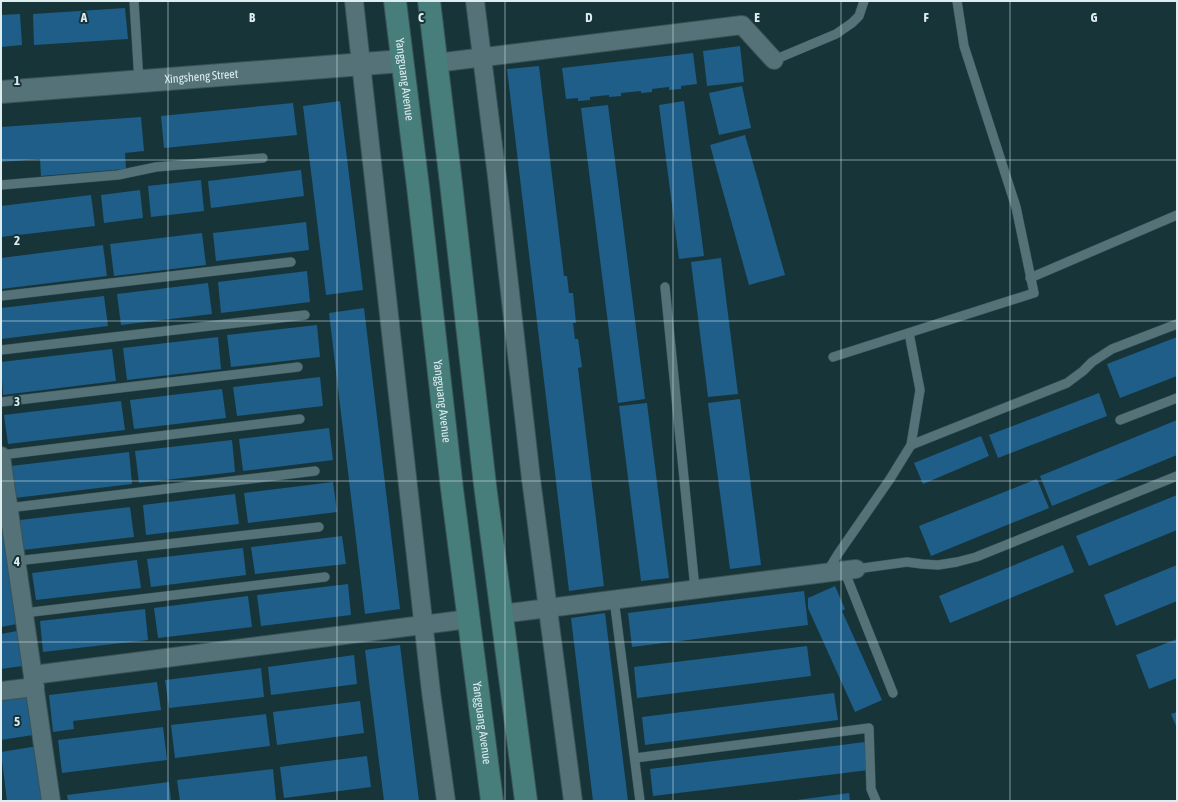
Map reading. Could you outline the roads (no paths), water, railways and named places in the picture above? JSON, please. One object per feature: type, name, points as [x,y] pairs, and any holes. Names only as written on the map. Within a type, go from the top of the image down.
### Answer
[{"type":"main road","name":"Yangguang Avenue","points":[[395,1],[419,194],[452,489],[492,801]]},
{"type":"main road","points":[[428,1],[451,183],[485,485],[526,801]]},
{"type":"street","points":[[354,1],[424,625],[446,801]]},
{"type":"street","points":[[475,1],[497,177],[532,486],[573,801]]},
{"type":"street","points":[[436,63],[742,25],[774,60]]},
{"type":"street","name":"Xingsheng Street","points":[[1,92],[402,61]]},
{"type":"street","points":[[1,455],[51,801]]},
{"type":"street","points":[[501,614],[842,570]]},
{"type":"street","points":[[1,691],[34,681],[469,619]]},
{"type":"lane","points":[[134,1],[139,82]]},
{"type":"lane","points":[[774,60],[836,34],[859,16],[864,1]]},
{"type":"lane","points":[[833,357],[1034,292],[1016,207],[964,46],[957,1]]},
{"type":"lane","points":[[1,185],[118,175],[156,167],[263,158]]},
{"type":"lane","points":[[1030,278],[1177,215]]},
{"type":"lane","points":[[1,296],[291,262]]},
{"type":"lane","points":[[665,287],[695,589]]},
{"type":"lane","points":[[1,350],[305,315]]},
{"type":"lane","points":[[911,445],[1067,383],[1092,362],[1112,349],[1177,324]]},
{"type":"lane","points":[[893,693],[842,570],[838,554],[890,479],[911,445],[920,390],[909,333]]},
{"type":"lane","points":[[1,402],[298,367]]},
{"type":"lane","points":[[1120,420],[1177,398]]},
{"type":"lane","points":[[1,455],[300,419]]},
{"type":"lane","points":[[8,508],[315,471]]},
{"type":"lane","points":[[842,570],[907,562],[938,565],[970,559],[1177,476]]},
{"type":"lane","points":[[16,562],[319,527]]},
{"type":"lane","points":[[24,613],[325,577]]},
{"type":"lane","points":[[614,599],[640,801]]},
{"type":"lane","points":[[635,758],[869,728],[871,788],[876,801]]}]
